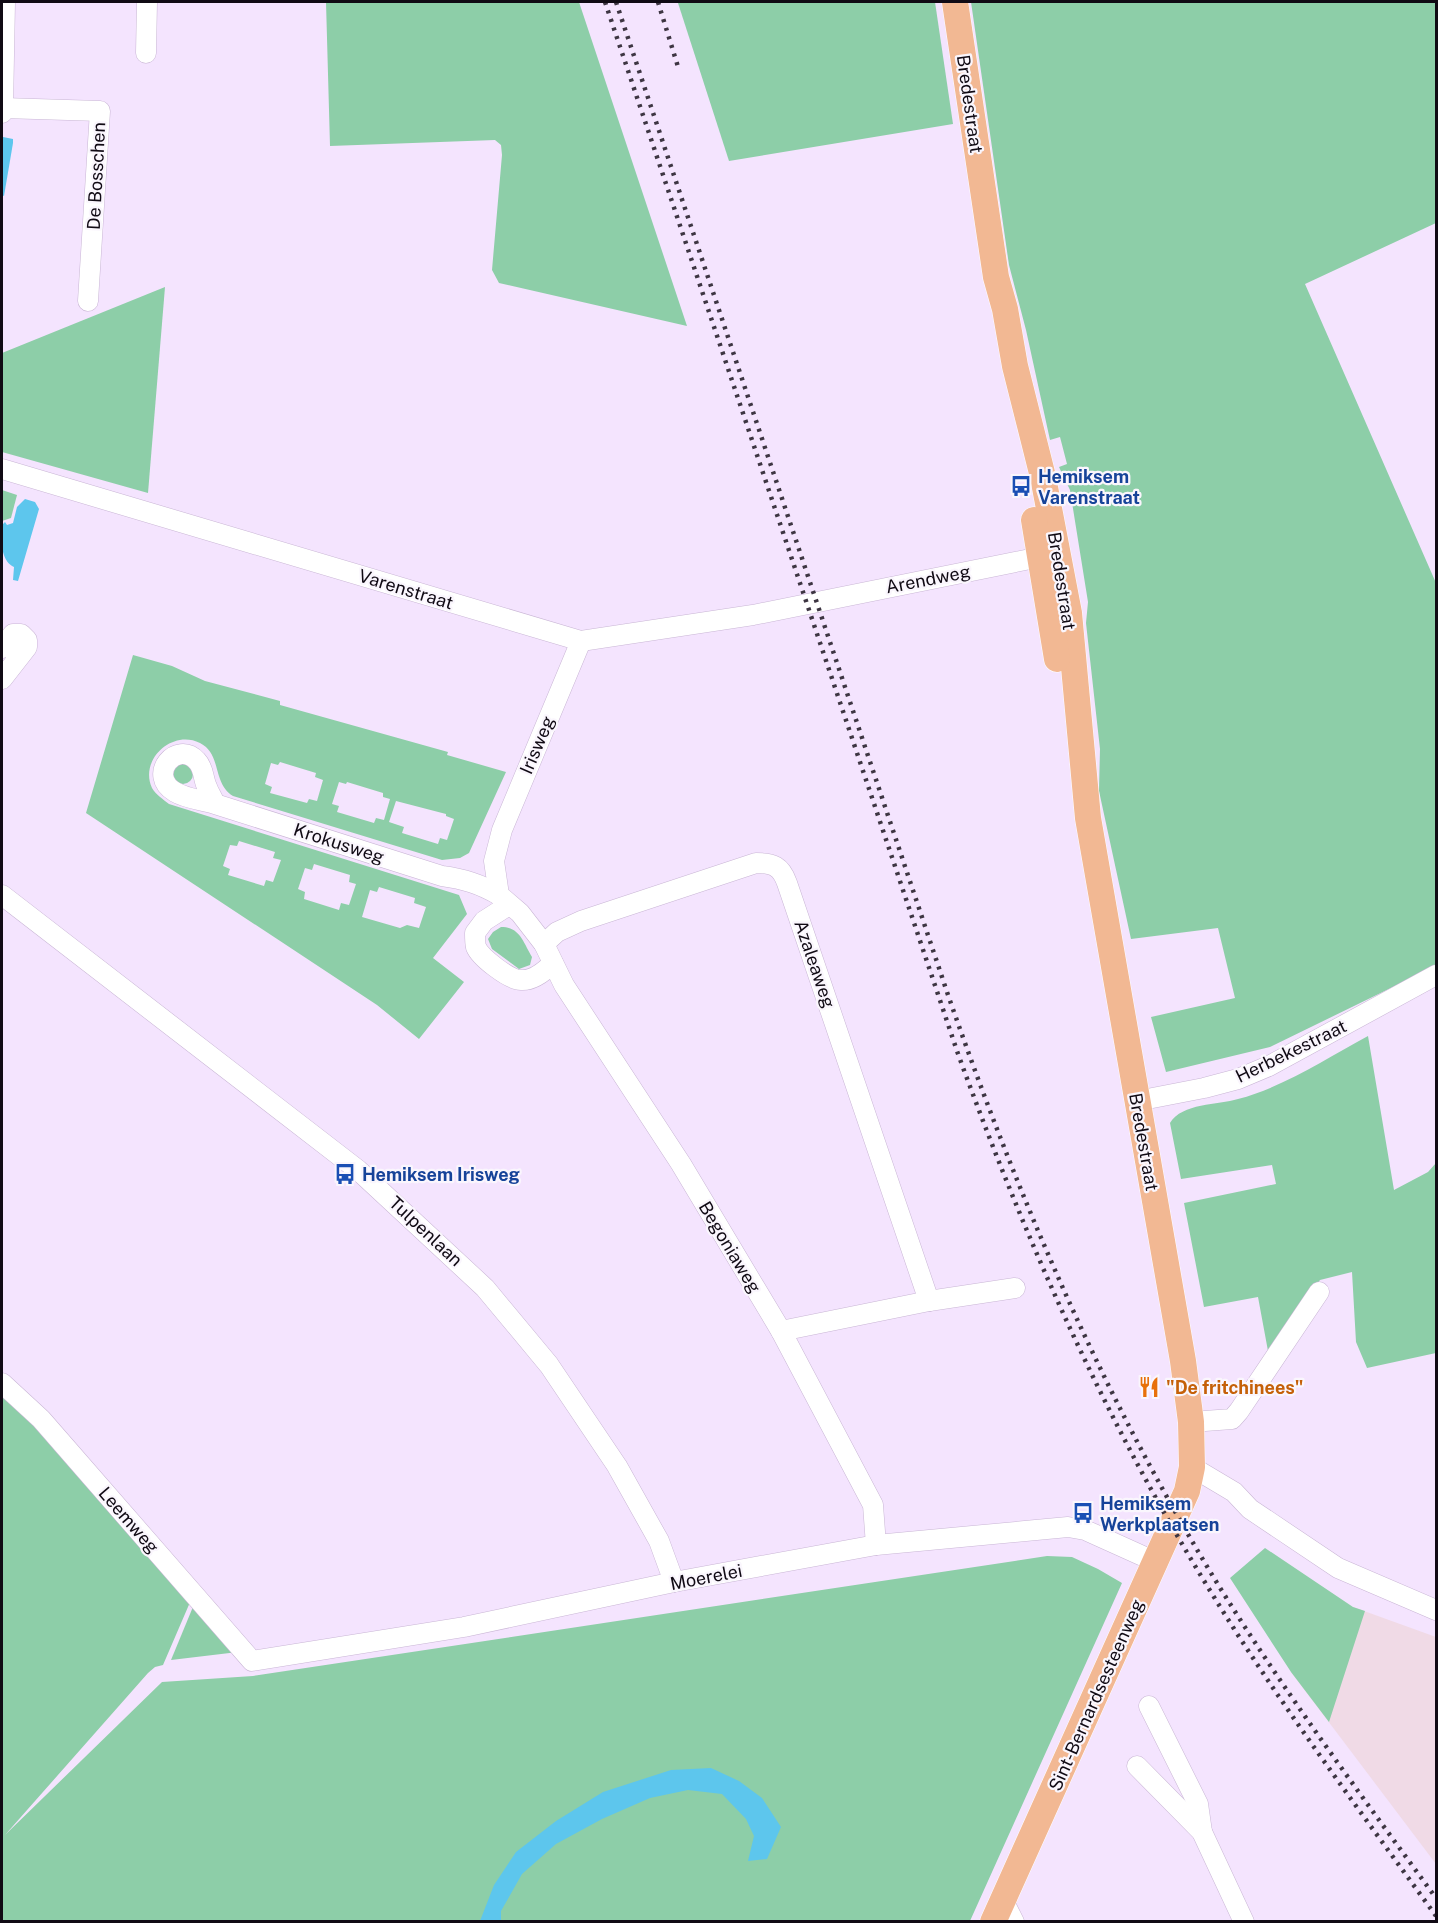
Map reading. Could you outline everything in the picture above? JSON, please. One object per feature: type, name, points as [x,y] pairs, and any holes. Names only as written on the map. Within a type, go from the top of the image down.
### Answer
[{"type":"main road","name":"Bredestraat","points":[[955,2],[996,277],[1002,342],[1080,794],[1088,818]]},
{"type":"main road","name":"Bredestraat","points":[[996,277],[1005,309],[1015,366],[1047,494],[1069,613],[1088,818],[1183,1361],[1191,1422],[1192,1467]]},
{"type":"main road","name":"Sint-Bernardsesteenweg","points":[[1004,1914],[1187,1491],[1192,1467]]},
{"type":"street","points":[[2,111],[5,2]]},
{"type":"street","points":[[146,53],[147,2]]},
{"type":"street","name":"De Bosschen","points":[[2,111],[100,111],[88,301]]},
{"type":"street","name":"Varenstraat","points":[[2,470],[581,641],[753,615],[817,601]]},
{"type":"street","name":"Arendweg","points":[[817,601],[1040,557]]},
{"type":"street","points":[[2,648],[13,633],[21,634],[27,640],[27,647],[2,679]]},
{"type":"street","name":"Irisweg","points":[[463,879],[488,862],[495,850],[501,830],[581,641]]},
{"type":"street","name":"Krokusweg","points":[[215,804],[442,876],[463,879]]},
{"type":"street","name":"Irisweg","points":[[495,850],[495,876],[504,900]]},
{"type":"street","name":"Azaleaweg","points":[[543,944],[557,932],[602,914],[756,863],[769,863],[783,872],[929,1301]]},
{"type":"street","points":[[463,879],[482,885],[504,900],[528,922],[543,944],[553,963],[545,971],[521,981],[510,977],[482,956],[476,946],[475,933],[504,900]]},
{"type":"street","name":"Tulpenlaan","points":[[2,895],[358,1170],[485,1288],[549,1365],[612,1458],[659,1541],[674,1582]]},
{"type":"street","name":"Begoniaweg","points":[[553,963],[564,985],[681,1164],[781,1332],[873,1505],[876,1545]]},
{"type":"street","name":"Herbekestraat","points":[[1137,1101],[1238,1079],[1304,1048],[1437,975]]},
{"type":"street","points":[[781,1332],[929,1301],[1016,1287]]},
{"type":"street","points":[[1191,1422],[1232,1419],[1319,1292]]},
{"type":"street","name":"Leemweg","points":[[2,1383],[41,1419],[252,1661]]},
{"type":"street","points":[[1192,1467],[1234,1492],[1250,1509],[1338,1569],[1437,1610]]},
{"type":"street","name":"Moerelei","points":[[252,1661],[464,1627],[674,1582],[876,1545],[1068,1527],[1085,1530],[1156,1562]]},
{"type":"street","points":[[1149,1706],[1198,1804],[1202,1832],[1244,1922]]},
{"type":"street","points":[[1137,1766],[1202,1832]]},
{"type":"shaded area","points":[[1353,1607],[1436,1637],[1436,1864],[1291,1672]]},
{"type":"green space","points":[[326,2],[579,2],[687,326],[499,283],[492,270],[502,155],[501,145],[495,140],[330,146]]},
{"type":"green space","points":[[935,2],[953,124],[729,161],[678,3]]},
{"type":"green space","points":[[971,2],[1436,2],[1436,223],[1305,284],[1436,583],[1436,966],[1270,1047],[1166,1072],[1151,1017],[1235,998],[1218,928],[1131,939],[1099,791],[1100,749],[1086,623],[1088,602],[1070,490],[1059,467],[1067,464],[1060,437],[1050,440],[1009,265]]},
{"type":"green space","points":[[165,287],[148,493],[2,452],[2,353]]},
{"type":"green space","points":[[2,490],[17,495],[11,518],[2,521]]},
{"type":"green space","points":[[133,655],[172,666],[205,681],[280,701],[280,705],[448,752],[447,755],[506,772],[469,853],[460,858],[442,860],[233,796],[222,784],[211,754],[200,743],[179,740],[169,744],[154,758],[150,767],[149,777],[152,788],[169,804],[459,895],[467,914],[433,958],[464,982],[419,1039],[377,1005],[86,813]],"holes":[[[280,762],[316,773],[315,777],[323,780],[317,801],[309,799],[307,803],[270,793],[272,787],[265,784],[271,763],[278,765]],[[339,782],[346,784],[347,782],[383,793],[383,797],[390,799],[384,820],[376,818],[374,823],[337,812],[339,806],[332,804]],[[396,801],[446,814],[454,819],[447,840],[440,838],[438,844],[402,833],[404,827],[389,822]],[[239,841],[275,852],[273,858],[281,860],[273,882],[266,880],[264,886],[228,875],[230,869],[223,866],[230,845],[237,846]],[[314,864],[350,875],[349,882],[356,884],[349,905],[341,903],[339,910],[304,899],[305,892],[298,889],[305,868],[312,870]],[[379,887],[415,898],[414,903],[426,907],[419,928],[407,925],[400,928],[362,917],[370,890],[377,892]]]},
{"type":"green space","points":[[183,764],[190,767],[193,774],[190,781],[183,784],[176,781],[173,774],[176,767]]},
{"type":"green space","points":[[501,927],[513,930],[520,936],[532,957],[530,965],[519,969],[492,949],[488,939]]},
{"type":"green space","points":[[1368,1036],[1394,1190],[1428,1172],[1436,1163],[1436,1353],[1367,1368],[1356,1342],[1352,1272],[1320,1280],[1268,1351],[1258,1297],[1204,1307],[1184,1203],[1276,1184],[1272,1165],[1181,1179],[1170,1123],[1176,1116],[1192,1108],[1238,1099],[1272,1087]]},
{"type":"green space","points":[[2,1383],[194,1593],[163,1665],[155,1667],[148,1673],[5,1835],[162,1682],[253,1676],[1047,1556],[1072,1557],[1122,1583],[970,1921],[2,1921]]},
{"type":"green space","points":[[1265,1548],[1353,1607],[1365,1611],[1329,1722],[1291,1672],[1230,1578]]},
{"type":"green space","points":[[195,1602],[238,1652],[171,1660]]},
{"type":"water","points":[[3,137],[13,139],[4,196],[2,195]]},
{"type":"water","points":[[25,499],[35,502],[39,509],[18,581],[13,580],[14,567],[9,564],[4,555],[2,525],[5,522],[7,525],[13,523],[17,507]]},
{"type":"water","points":[[711,1768],[739,1781],[762,1798],[781,1827],[767,1859],[748,1861],[754,1836],[746,1819],[722,1794],[688,1790],[650,1798],[602,1819],[556,1844],[522,1874],[501,1911],[501,1921],[480,1921],[494,1885],[516,1852],[556,1821],[603,1792],[671,1770]]},
{"type":"railway","points":[[605,2],[957,1051],[1038,1257],[1133,1456],[1206,1584],[1289,1711],[1436,1916]]},
{"type":"railway","points":[[616,2],[947,992],[1003,1144],[1065,1292],[1135,1437],[1214,1578],[1294,1701],[1436,1898]]},
{"type":"railway","points":[[658,2],[679,70]]},
{"type":"place","name":"Hemiksem Varenstraat","points":[[1021,486]]},
{"type":"place","name":"Hemiksem Irisweg","points":[[345,1174]]},
{"type":"place","name":"\"De fritchinees\"","points":[[1149,1387]]},
{"type":"place","name":"Hemiksem Werkplaatsen","points":[[1083,1513]]}]
